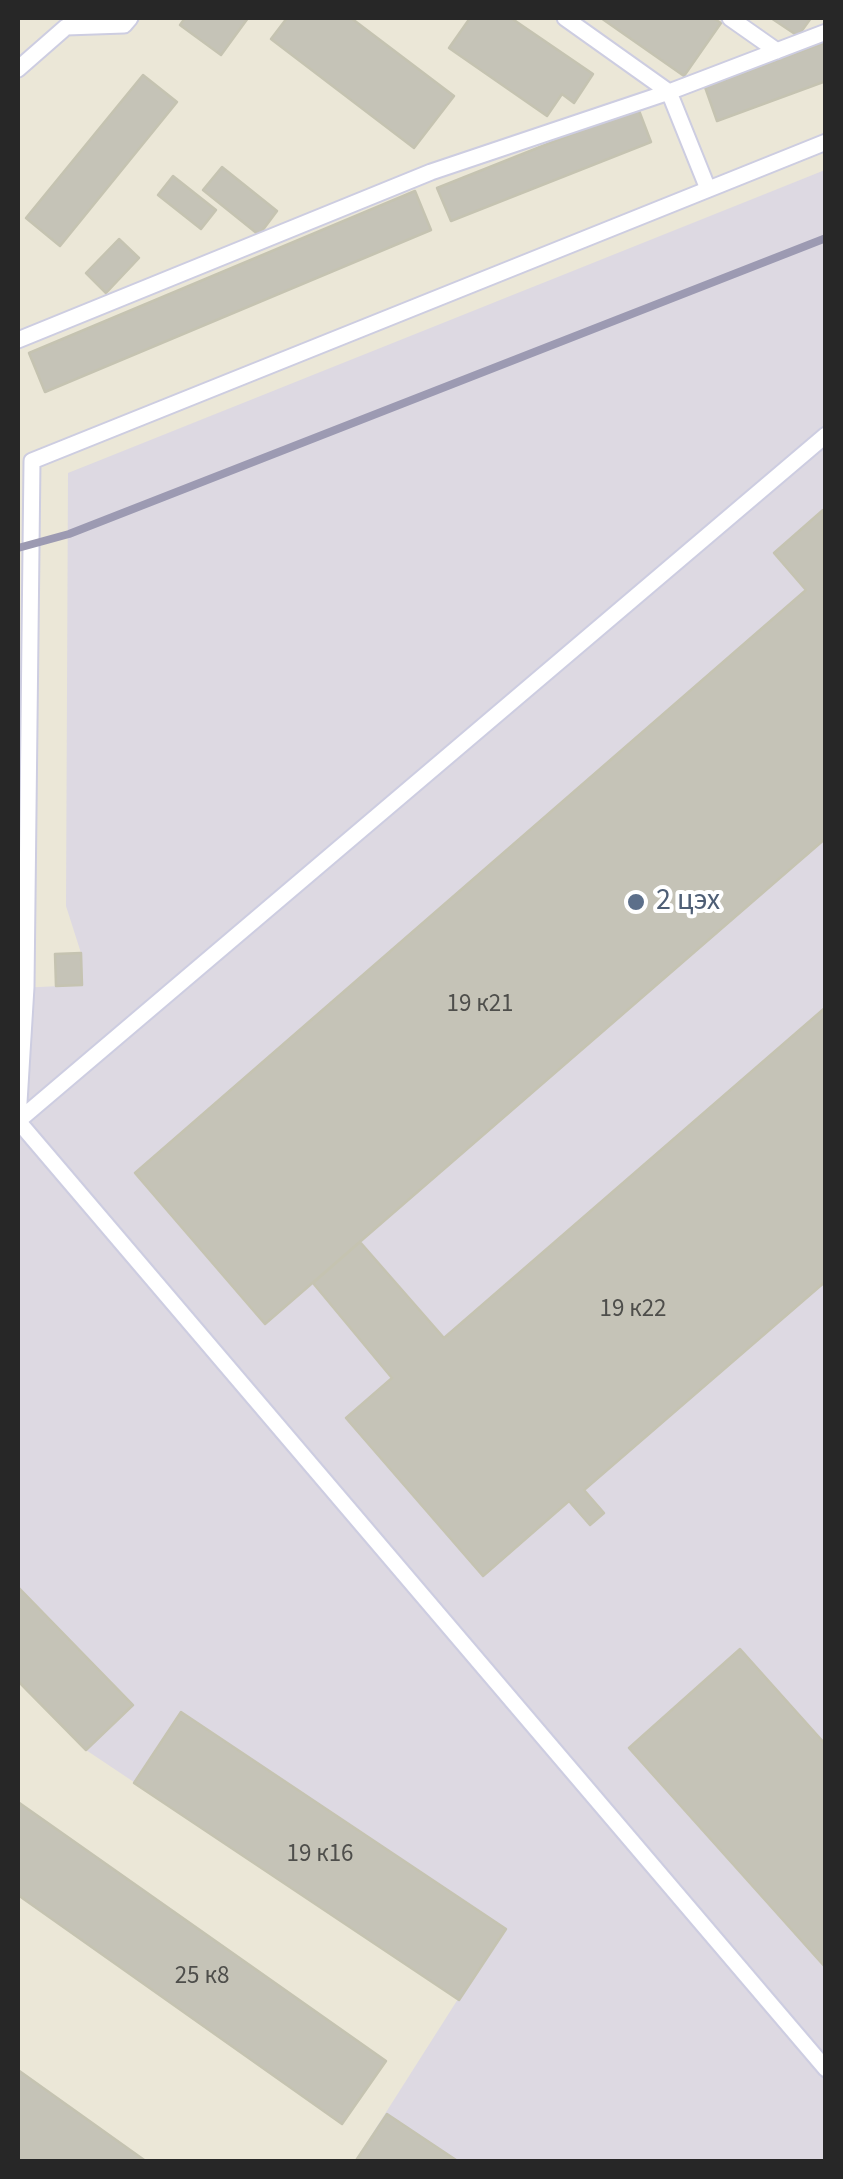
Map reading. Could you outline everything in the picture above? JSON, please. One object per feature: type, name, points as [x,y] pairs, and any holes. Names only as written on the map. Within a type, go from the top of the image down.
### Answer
[{"type":"lane","points":[[18,69],[66,26],[124,24],[130,18]]},
{"type":"lane","points":[[564,18],[670,92],[708,190]]},
{"type":"lane","points":[[730,18],[777,51]]},
{"type":"lane","points":[[18,340],[432,172],[670,92],[826,32]]},
{"type":"lane","points":[[826,142],[25,457],[26,987],[18,1120],[826,2069]]},
{"type":"lane","points":[[18,1120],[826,435]]},
{"type":"shaded area","points":[[825,170],[825,2161],[355,2161],[458,1999],[86,1750],[18,1681],[18,988],[82,985],[81,953],[66,906],[68,473]]},
{"type":"building","points":[[185,18],[248,18],[221,55],[180,25]]},
{"type":"building","points":[[287,18],[351,18],[454,96],[414,148],[271,39]]},
{"type":"building","points":[[470,18],[511,18],[593,74],[574,103],[562,94],[547,116],[449,48]]},
{"type":"building","points":[[601,18],[713,18],[721,23],[684,76]]},
{"type":"building","points":[[771,18],[811,18],[798,36]]},
{"type":"building","points":[[826,42],[826,81],[717,121],[705,87]]},
{"type":"building","points":[[143,75],[177,102],[60,246],[26,218]]},
{"type":"building","points":[[638,108],[651,142],[451,221],[437,188]]},
{"type":"building","points":[[222,167],[277,211],[259,235],[203,190]]},
{"type":"building","points":[[173,176],[216,210],[201,229],[158,195]]},
{"type":"building","points":[[415,191],[431,230],[45,392],[29,353]]},
{"type":"building","points":[[119,239],[139,258],[106,293],[86,273]]},
{"type":"building","points":[[823,510],[826,838],[265,1324],[135,1173],[806,590],[774,553]]},
{"type":"building","points":[[81,953],[82,985],[56,986],[55,954]]},
{"type":"building","points":[[826,1007],[826,1281],[584,1490],[604,1513],[590,1525],[569,1501],[483,1576],[346,1418],[392,1378],[313,1283],[360,1242],[444,1338]]},
{"type":"building","points":[[18,1587],[133,1705],[86,1750],[18,1681]]},
{"type":"building","points":[[740,1649],[826,1745],[826,1968],[629,1748]]},
{"type":"building","points":[[181,1712],[506,1929],[459,2000],[134,1783]]},
{"type":"building","points":[[18,1802],[386,2061],[342,2124],[18,1895]]},
{"type":"building","points":[[18,2070],[147,2162],[18,2162]]},
{"type":"building","points":[[387,2114],[459,2162],[355,2162]]},
{"type":"railway","points":[[18,548],[69,534],[826,238]]},
{"type":"place","name":"2 цэх","points":[[636,902]]}]
